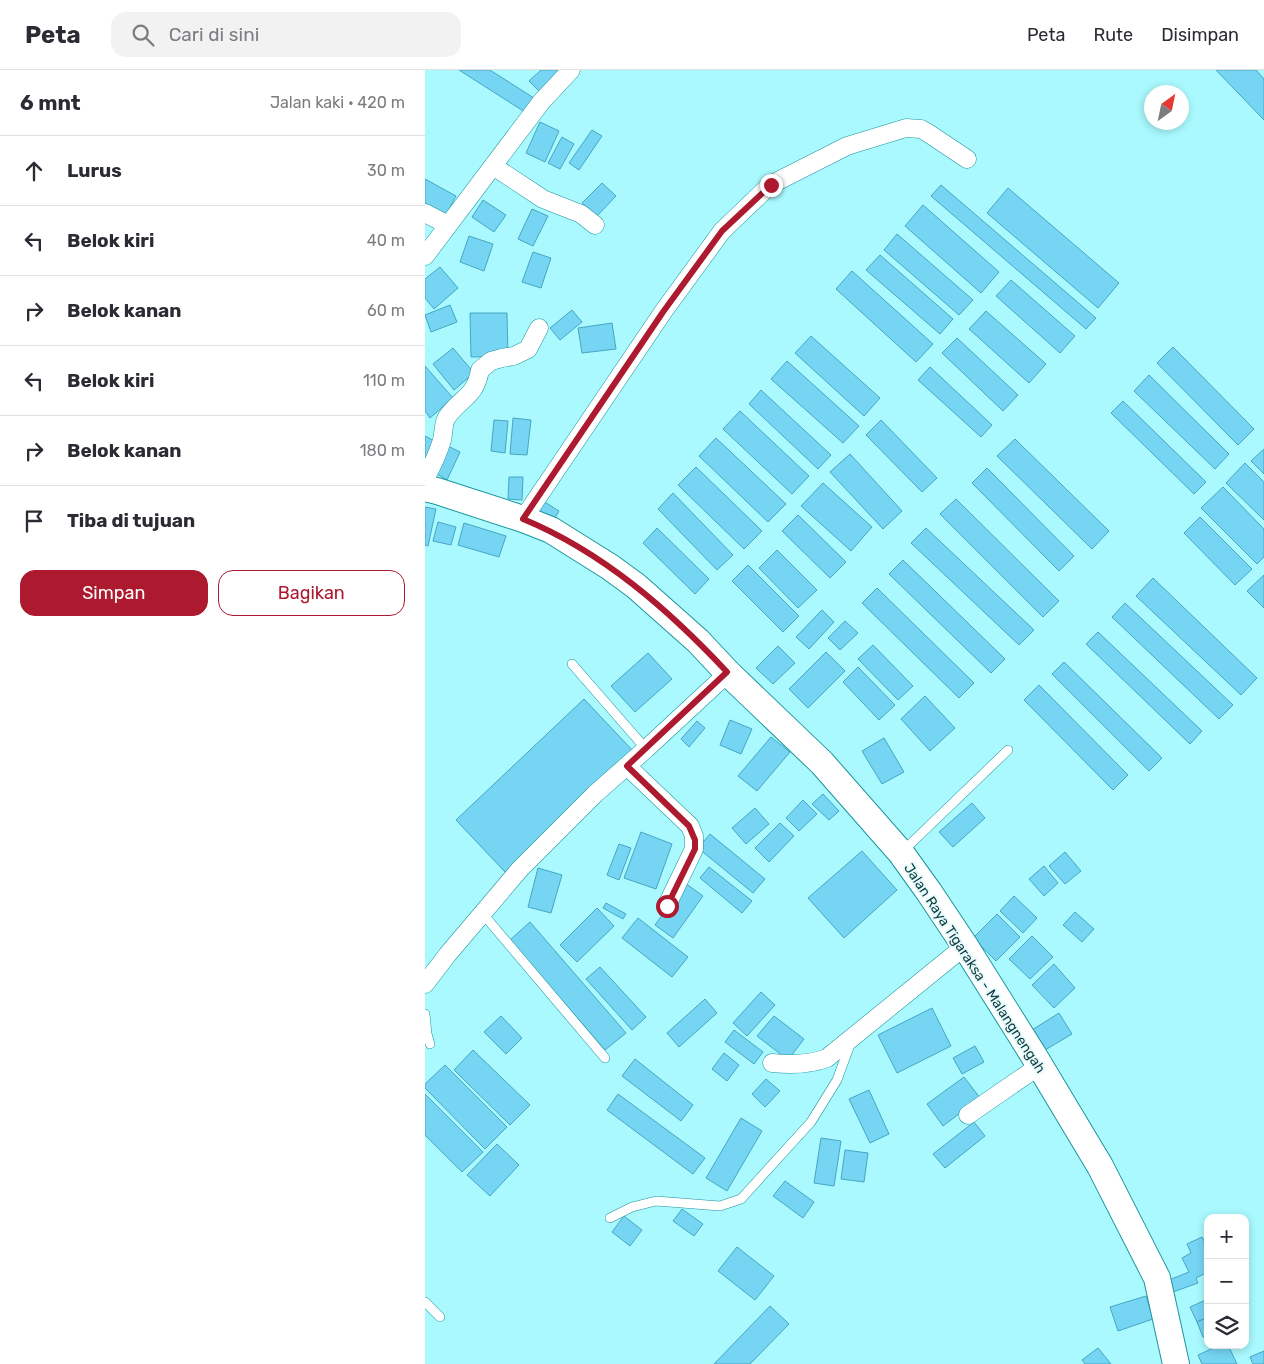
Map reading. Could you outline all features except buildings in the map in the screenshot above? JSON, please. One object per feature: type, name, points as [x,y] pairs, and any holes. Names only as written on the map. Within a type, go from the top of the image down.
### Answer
[{"type":"main road","name":"Jalan Raya Tigaraksa - Malangnengah","points":[[425,488],[437,490],[551,530],[623,577],[698,641],[727,672],[822,763],[901,853],[965,946],[1100,1166],[1149,1260],[1160,1287],[1175,1364]]},
{"type":"street","points":[[425,256],[542,101],[571,70]]},
{"type":"street","points":[[523,519],[663,312],[722,231],[771,185],[847,146],[905,128],[928,133],[967,159]]},
{"type":"street","points":[[493,166],[543,199],[581,214],[595,225]]},
{"type":"street","points":[[425,213],[448,225]]},
{"type":"street","points":[[425,479],[443,438],[445,420],[471,393],[477,384],[480,370],[491,361],[514,356],[528,349],[539,328]]},
{"type":"street","points":[[425,984],[520,869],[595,794],[646,749],[727,672]]},
{"type":"street","points":[[627,766],[689,826],[694,836],[695,849],[667,906]]},
{"type":"street","points":[[772,1063],[792,1065],[827,1058],[965,946]]},
{"type":"street","points":[[967,1115],[1039,1066]]},
{"type":"lane","points":[[572,664],[646,749]]},
{"type":"lane","points":[[901,853],[1008,750]]},
{"type":"lane","points":[[483,914],[605,1058]]},
{"type":"lane","points":[[425,1014],[430,1044]]},
{"type":"lane","points":[[610,1218],[632,1207],[656,1201],[720,1206],[741,1199],[811,1122],[837,1080],[853,1038]]},
{"type":"lane","points":[[425,1302],[440,1317]]},
{"type":"route","points":[[667,906],[695,849],[693,831],[627,766],[727,672],[698,641],[636,586],[610,567],[551,530],[523,519],[663,312],[722,231],[771,185]]}]
